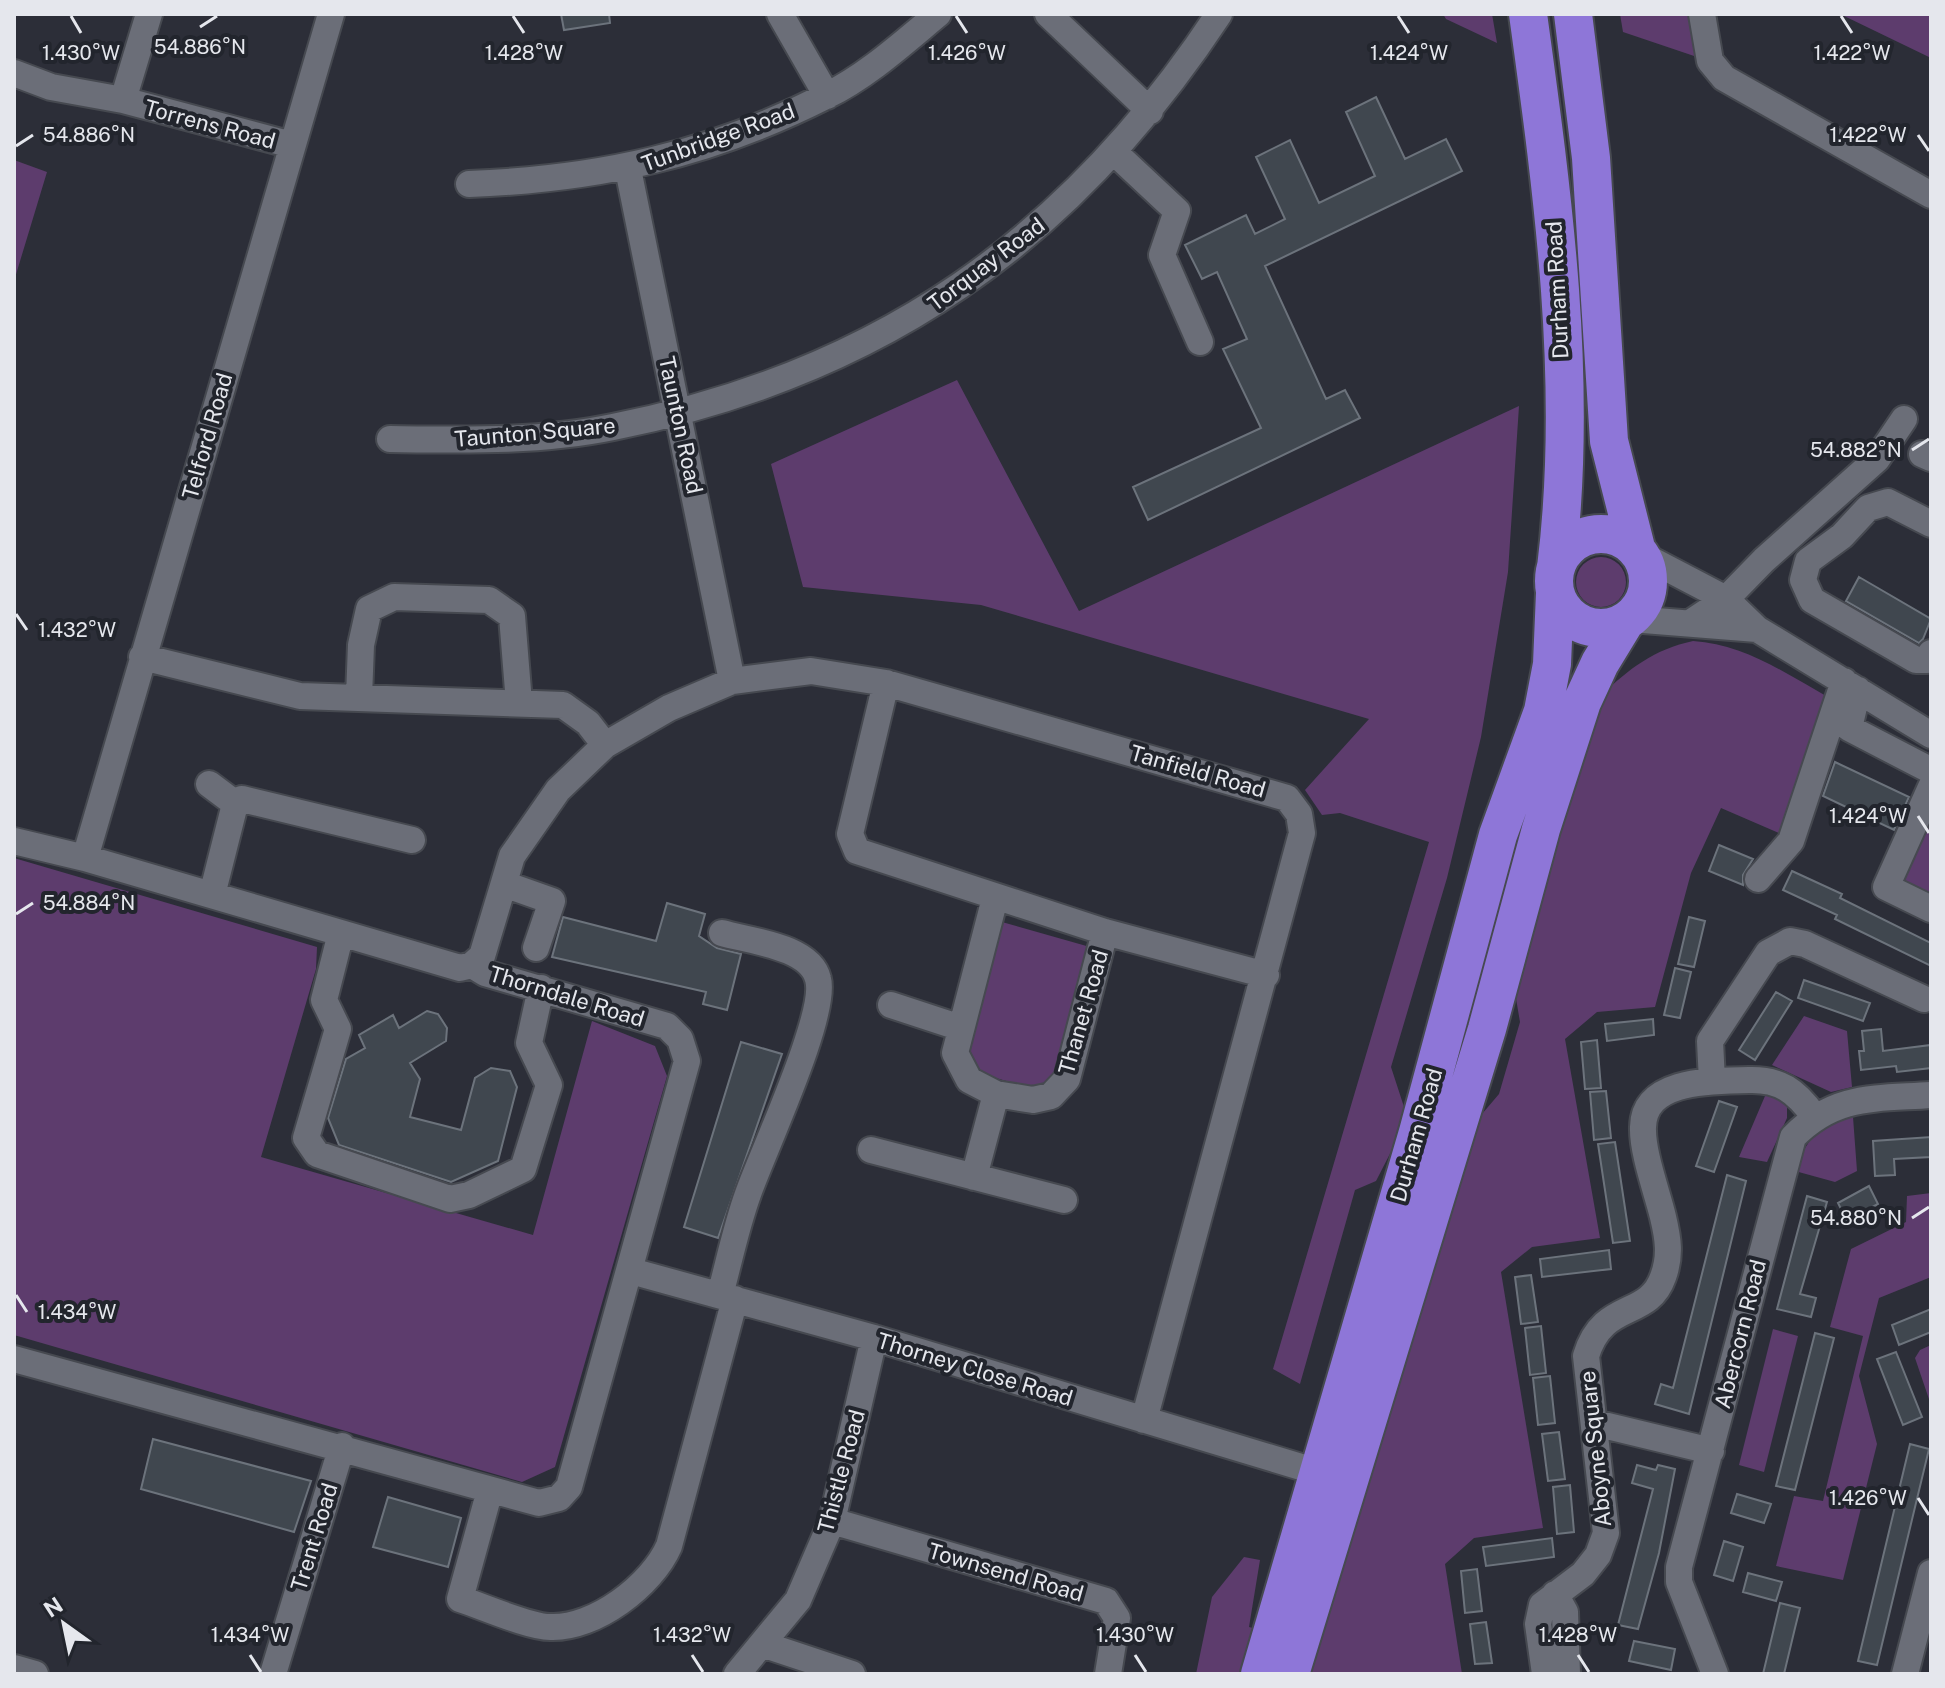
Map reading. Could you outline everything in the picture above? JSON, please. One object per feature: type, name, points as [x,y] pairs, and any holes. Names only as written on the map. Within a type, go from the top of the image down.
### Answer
[{"type":"highway","name":"Durham Road","points":[[1290,1674],[1334,1477],[1418,1132],[1498,835],[1543,711],[1552,664],[1564,503],[1562,372],[1550,175],[1528,14]]},
{"type":"highway","name":"Durham Road","points":[[1260,1674],[1334,1477],[1487,1029],[1541,829],[1582,702],[1600,663],[1645,601],[1649,587],[1648,573],[1638,551],[1609,441],[1593,172],[1573,14]]},
{"type":"highway","points":[[1628,621],[1596,629],[1582,625],[1561,606],[1556,580],[1571,545],[1597,534],[1611,535],[1638,551]]},
{"type":"street","name":"Torrens Road","points":[[149,14],[123,100],[292,145]]},
{"type":"street","name":"Telford Road","points":[[85,858],[331,14]]},
{"type":"street","points":[[780,14],[827,96]]},
{"type":"street","name":"Tunbridge Road","points":[[469,184],[543,181],[628,169],[734,135],[827,96],[886,58],[938,14]]},
{"type":"street","points":[[1048,14],[1150,111]]},
{"type":"street","name":"Torquay Road","points":[[678,411],[742,395],[819,364],[904,323],[1003,257],[1079,191],[1114,152],[1150,111],[1219,14]]},
{"type":"street","points":[[1702,14],[1710,61],[1724,78],[1931,195]]},
{"type":"street","points":[[14,73],[51,87],[123,100]]},
{"type":"street","points":[[1114,152],[1177,211],[1162,255],[1200,342]]},
{"type":"street","name":"Taunton Road","points":[[628,169],[732,681]]},
{"type":"street","name":"Taunton Square","points":[[390,439],[482,441],[611,428],[678,411]]},
{"type":"street","points":[[1690,623],[1726,599],[1764,560],[1877,459],[1904,419]]},
{"type":"street","points":[[1931,524],[1888,502],[1868,508],[1842,536],[1808,561],[1803,580],[1812,600],[1916,660],[1927,660],[1931,653]]},
{"type":"street","points":[[1638,551],[1726,599],[1757,629],[1931,735]]},
{"type":"street","points":[[359,697],[361,645],[369,609],[394,597],[489,600],[512,616],[519,703]]},
{"type":"street","points":[[1628,621],[1757,629]]},
{"type":"street","points":[[142,657],[300,696],[563,705],[588,723],[605,745]]},
{"type":"street","name":"Tanfield Road","points":[[472,965],[482,956],[512,856],[558,790],[605,745],[669,708],[732,681],[811,671],[886,683],[1287,798],[1299,814],[1302,833],[1144,1420]]},
{"type":"street","name":"Thanet Road","points":[[886,683],[850,834],[857,851],[1105,932],[1266,975]]},
{"type":"street","points":[[1851,686],[1849,728],[1928,778],[1886,887],[1931,909]]},
{"type":"street","points":[[1758,879],[1791,841],[1851,686]]},
{"type":"street","points":[[209,784],[237,805]]},
{"type":"street","points":[[212,895],[237,805],[242,799],[412,840]]},
{"type":"street","name":"Thorndale Road","points":[[14,841],[85,858],[460,968],[472,965],[485,973],[667,1026],[680,1039],[687,1061],[569,1487],[559,1498],[539,1503],[342,1446],[14,1359]]},
{"type":"street","points":[[504,884],[552,901],[536,948]]},
{"type":"street","name":"Thanet Road","points":[[995,898],[955,1053],[958,1066],[969,1080],[996,1094],[1042,1098],[1051,1096],[1067,1079],[1105,932]]},
{"type":"street","points":[[341,933],[324,1000],[338,1029],[306,1138],[317,1154],[450,1199],[469,1195],[523,1169],[549,1085],[529,1043],[541,988]]},
{"type":"street","points":[[490,1490],[460,1599],[550,1627],[582,1620],[643,1586],[659,1568],[669,1546],[728,1297],[747,1195],[803,1052],[818,999],[818,979],[810,964],[798,955],[722,933]]},
{"type":"street","points":[[1712,1081],[1710,1041],[1768,953],[1790,941],[1805,944],[1924,999]]},
{"type":"street","points":[[891,1005],[961,1028]]},
{"type":"street","name":"Aboyne Square","points":[[1545,1674],[1538,1624],[1542,1605],[1583,1574],[1598,1555],[1606,1533],[1586,1356],[1591,1339],[1596,1328],[1611,1317],[1650,1297],[1662,1282],[1668,1263],[1669,1243],[1643,1127],[1649,1106],[1663,1093],[1712,1081],[1764,1079],[1786,1085],[1814,1116]]},
{"type":"street","points":[[974,1177],[996,1094]]},
{"type":"street","name":"Abercorn Road","points":[[1715,1674],[1679,1582],[1679,1567],[1782,1169],[1793,1137],[1814,1116],[1854,1100],[1931,1095]]},
{"type":"street","points":[[871,1150],[1064,1200]]},
{"type":"street","name":"Thorney Close Road","points":[[631,1271],[874,1338],[1334,1477]]},
{"type":"street","name":"Thistle Road","points":[[737,1674],[798,1600],[832,1521],[874,1338]]},
{"type":"street","points":[[1595,1423],[1711,1451]]},
{"type":"street","name":"Trent Road","points":[[273,1674],[342,1446]]},
{"type":"street","name":"Townsend Road","points":[[832,1521],[1106,1601],[1117,1618],[1108,1674]]},
{"type":"street","points":[[1905,1674],[1931,1573]]},
{"type":"street","points":[[1555,1594],[1565,1612],[1567,1674]]},
{"type":"street","points":[[762,1644],[852,1674]]},
{"type":"street","points":[[14,1668],[35,1674]]},
{"type":"shaded area","points":[[1443,14],[1492,14],[1497,43],[1446,19]]},
{"type":"shaded area","points":[[1620,14],[1707,14],[1700,58],[1623,32]]},
{"type":"shaded area","points":[[1840,14],[1931,14],[1931,58]]},
{"type":"shaded area","points":[[14,160],[47,172],[14,281]]},
{"type":"shaded area","points":[[957,380],[1079,611],[1519,406],[1508,572],[1481,737],[1447,878],[1391,1067],[1405,1110],[1395,1144],[1376,1181],[1355,1190],[1300,1384],[1273,1369],[1429,842],[1340,813],[1322,815],[1305,790],[1369,719],[981,605],[803,587],[771,464]]},
{"type":"shaded area","points":[[1601,557],[1619,564],[1626,582],[1619,600],[1601,607],[1583,600],[1576,582],[1583,564]]},
{"type":"shaded area","points":[[1693,641],[1712,643],[1748,654],[1833,700],[1788,837],[1721,808],[1691,873],[1655,1007],[1597,1012],[1565,1039],[1600,1238],[1532,1247],[1501,1272],[1543,1528],[1474,1538],[1445,1564],[1462,1674],[1301,1674],[1465,1134],[1499,1094],[1520,1022],[1512,975],[1601,696],[1643,661],[1666,649]]},
{"type":"shaded area","points":[[1931,787],[1931,909],[1886,887]]},
{"type":"shaded area","points":[[14,858],[317,947],[316,969],[261,1157],[533,1235],[592,1021],[655,1046],[667,1076],[555,1467],[522,1482],[14,1335]]},
{"type":"shaded area","points":[[1002,922],[1090,947],[1052,1080],[1031,1088],[978,1073],[966,1051]]},
{"type":"shaded area","points":[[1804,1016],[1847,1031],[1852,1087],[1831,1092],[1772,1065]]},
{"type":"shaded area","points":[[1774,1095],[1787,1107],[1787,1118],[1767,1162],[1739,1157],[1765,1096]]},
{"type":"shaded area","points":[[1853,1117],[1857,1171],[1835,1182],[1795,1171],[1803,1151],[1815,1134],[1832,1122]]},
{"type":"shaded area","points":[[1931,1193],[1931,1277],[1879,1298],[1859,1376],[1877,1444],[1843,1580],[1776,1566],[1794,1496],[1823,1501],[1863,1336],[1830,1327],[1851,1249],[1906,1222],[1907,1196]]},
{"type":"shaded area","points":[[1773,1329],[1798,1336],[1764,1472],[1739,1465]]},
{"type":"shaded area","points":[[1931,1345],[1931,1405],[1915,1358],[1920,1350]]},
{"type":"shaded area","points":[[1244,1557],[1260,1560],[1249,1627],[1260,1630],[1251,1674],[1196,1674],[1212,1597]]},
{"type":"building","points":[[561,14],[609,14],[610,23],[564,30]]},
{"type":"building","points":[[1376,97],[1405,159],[1446,139],[1462,171],[1265,266],[1326,399],[1345,390],[1360,418],[1148,520],[1133,487],[1261,428],[1223,349],[1247,339],[1217,272],[1202,279],[1185,245],[1246,215],[1255,234],[1285,219],[1256,157],[1290,140],[1319,203],[1375,176],[1346,112]]},
{"type":"building","points":[[1859,577],[1931,619],[1919,643],[1846,601]]},
{"type":"building","points":[[1835,762],[1909,797],[1894,830],[1823,796]]},
{"type":"building","points":[[1719,845],[1753,859],[1743,875],[1743,885],[1709,871]]},
{"type":"building","points":[[1792,871],[1842,894],[1840,898],[1931,943],[1931,966],[1835,919],[1837,915],[1783,890]]},
{"type":"building","points":[[667,903],[705,914],[699,936],[717,948],[741,954],[727,1010],[703,1004],[706,992],[552,957],[563,917],[656,941]]},
{"type":"building","points":[[1689,917],[1705,921],[1694,967],[1678,964]]},
{"type":"building","points":[[1675,968],[1691,972],[1680,1018],[1664,1015]]},
{"type":"building","points":[[1804,980],[1870,1003],[1863,1021],[1798,998]]},
{"type":"building","points":[[1776,992],[1792,1001],[1755,1060],[1739,1050]]},
{"type":"building","points":[[427,1011],[438,1014],[447,1028],[446,1041],[410,1063],[420,1079],[410,1117],[461,1130],[475,1078],[491,1068],[510,1071],[517,1087],[498,1161],[451,1182],[339,1145],[328,1118],[346,1059],[365,1048],[359,1035],[393,1015],[399,1028]]},
{"type":"building","points":[[1653,1019],[1654,1035],[1607,1041],[1605,1024]]},
{"type":"building","points":[[1881,1029],[1883,1051],[1931,1045],[1931,1068],[1897,1072],[1896,1066],[1861,1070],[1859,1051],[1864,1051],[1862,1031]]},
{"type":"building","points":[[1597,1040],[1601,1088],[1585,1089],[1581,1042]]},
{"type":"building","points":[[741,1042],[782,1054],[718,1238],[684,1227]]},
{"type":"building","points":[[1606,1091],[1611,1138],[1594,1140],[1590,1092]]},
{"type":"building","points":[[1719,1101],[1737,1107],[1714,1172],[1696,1166]]},
{"type":"building","points":[[1931,1137],[1931,1157],[1894,1159],[1895,1175],[1875,1176],[1873,1141]]},
{"type":"building","points":[[1615,1142],[1630,1241],[1613,1243],[1598,1144]]},
{"type":"building","points":[[1727,1175],[1746,1181],[1689,1414],[1655,1404],[1661,1384],[1673,1388]]},
{"type":"building","points":[[1869,1186],[1878,1204],[1847,1221],[1838,1203]]},
{"type":"building","points":[[1807,1196],[1827,1202],[1800,1294],[1816,1298],[1811,1317],[1777,1309]]},
{"type":"building","points":[[1609,1250],[1611,1269],[1542,1277],[1540,1259]]},
{"type":"building","points":[[1531,1275],[1538,1322],[1521,1324],[1515,1277]]},
{"type":"building","points":[[1931,1309],[1931,1332],[1899,1345],[1892,1325]]},
{"type":"building","points":[[1541,1326],[1546,1373],[1530,1375],[1525,1328]]},
{"type":"building","points":[[1815,1333],[1834,1338],[1795,1490],[1776,1486]]},
{"type":"building","points":[[1896,1352],[1922,1417],[1903,1425],[1877,1359]]},
{"type":"building","points":[[1550,1376],[1555,1423],[1538,1425],[1533,1378]]},
{"type":"building","points":[[1559,1432],[1565,1479],[1548,1481],[1542,1434]]},
{"type":"building","points":[[153,1439],[311,1481],[294,1532],[141,1489]]},
{"type":"building","points":[[1910,1444],[1929,1449],[1877,1665],[1858,1661]]},
{"type":"building","points":[[1637,1465],[1656,1470],[1658,1465],[1675,1469],[1659,1553],[1638,1629],[1618,1625],[1653,1489],[1632,1483]]},
{"type":"building","points":[[1570,1485],[1574,1532],[1557,1534],[1553,1487]]},
{"type":"building","points":[[1737,1494],[1771,1504],[1764,1523],[1731,1513]]},
{"type":"building","points":[[388,1497],[461,1518],[448,1567],[373,1547]]},
{"type":"building","points":[[1552,1538],[1554,1557],[1486,1566],[1483,1547]]},
{"type":"building","points":[[1724,1541],[1743,1547],[1733,1581],[1714,1575]]},
{"type":"building","points":[[1477,1569],[1482,1611],[1465,1613],[1461,1571]]},
{"type":"building","points":[[1748,1573],[1782,1582],[1776,1601],[1743,1592]]},
{"type":"building","points":[[1780,1603],[1800,1608],[1784,1674],[1763,1674]]},
{"type":"building","points":[[1486,1622],[1492,1663],[1475,1664],[1470,1624]]},
{"type":"building","points":[[1634,1641],[1675,1649],[1671,1670],[1629,1661]]}]
